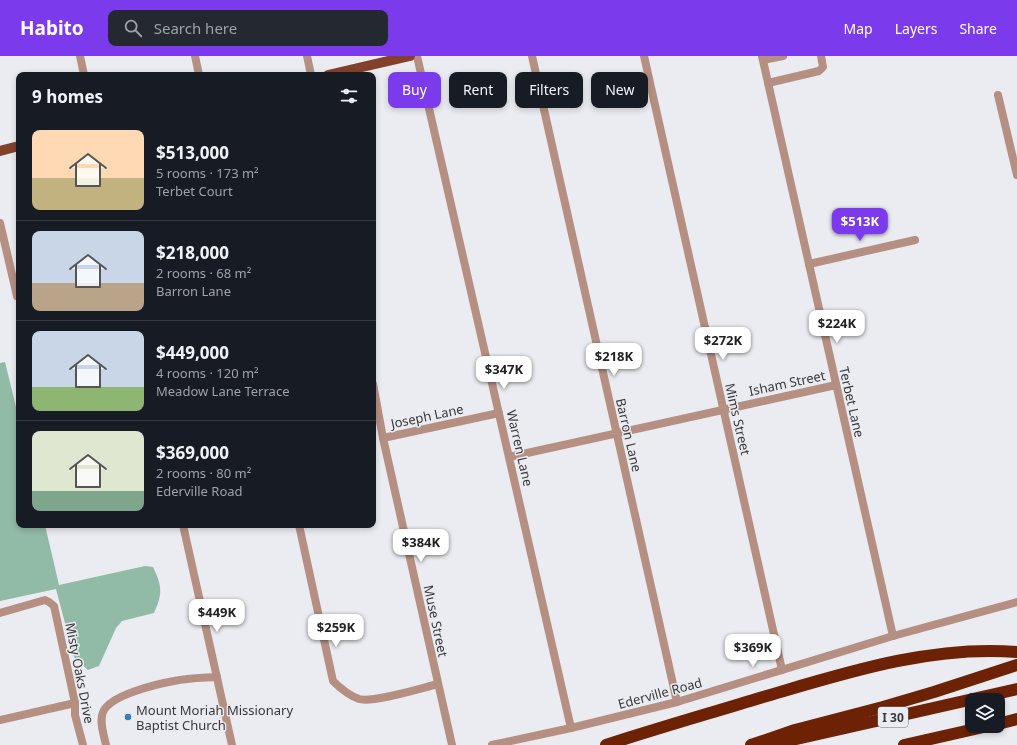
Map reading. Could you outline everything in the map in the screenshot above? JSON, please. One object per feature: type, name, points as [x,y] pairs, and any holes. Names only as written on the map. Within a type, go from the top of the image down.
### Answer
[{"type":"highway","points":[[606,745],[874,665],[957,653],[1017,652]]},
{"type":"highway","points":[[751,745],[795,730],[934,692],[1017,665]]},
{"type":"highway","name":"I 30","points":[[769,745],[1017,688]]},
{"type":"highway","points":[[1005,722],[1017,719]]},
{"type":"highway","name":"I 30","points":[[904,745],[965,731]]},
{"type":"main road","points":[[341,72],[410,56]]},
{"type":"main road","points":[[0,151],[16,147]]},
{"type":"street","points":[[80,56],[83,72]]},
{"type":"street","points":[[195,56],[198,72]]},
{"type":"street","points":[[307,56],[310,72]]},
{"type":"street","name":"Warren Lane","points":[[417,56],[571,728]]},
{"type":"street","name":"Barron Lane","points":[[532,56],[677,702]]},
{"type":"street","name":"Mims Street","points":[[644,56],[782,670]]},
{"type":"street","points":[[762,58],[783,56]]},
{"type":"street","points":[[768,83],[819,71],[823,67],[821,56]]},
{"type":"street","name":"Terbet Lane","points":[[762,58],[893,636]]},
{"type":"street","points":[[998,95],[1017,175]]},
{"type":"street","points":[[0,223],[16,292]]},
{"type":"street","points":[[809,264],[915,240]]},
{"type":"street","name":"Isham Street","points":[[509,457],[836,385]]},
{"type":"street","name":"Muse Street","points":[[376,400],[383,438],[452,745]]},
{"type":"street","name":"Joseph Lane","points":[[383,438],[499,412]]},
{"type":"street","points":[[184,528],[232,745]]},
{"type":"street","points":[[300,528],[333,681],[344,692],[360,699],[372,700],[438,684]]},
{"type":"street","name":"Misty Oaks Drive","points":[[0,613],[45,600],[54,606],[76,703],[75,715],[82,745]]},
{"type":"street","name":"Ederville Road","points":[[492,745],[571,728],[677,702],[893,636],[1017,602]]},
{"type":"street","points":[[106,745],[101,719],[103,712],[108,705],[130,692],[174,681],[216,677]]},
{"type":"street","points":[[0,720],[76,703]]},
{"type":"green space","points":[[5,362],[16,407],[16,528],[46,528],[59,585],[145,566],[153,567],[160,585],[159,600],[154,613],[122,621],[116,628],[99,666],[88,670],[74,657],[56,589],[0,601],[0,363]]},
{"type":"place","name":"Mount Moriah Missionary Baptist Church","points":[[128,717]]}]
